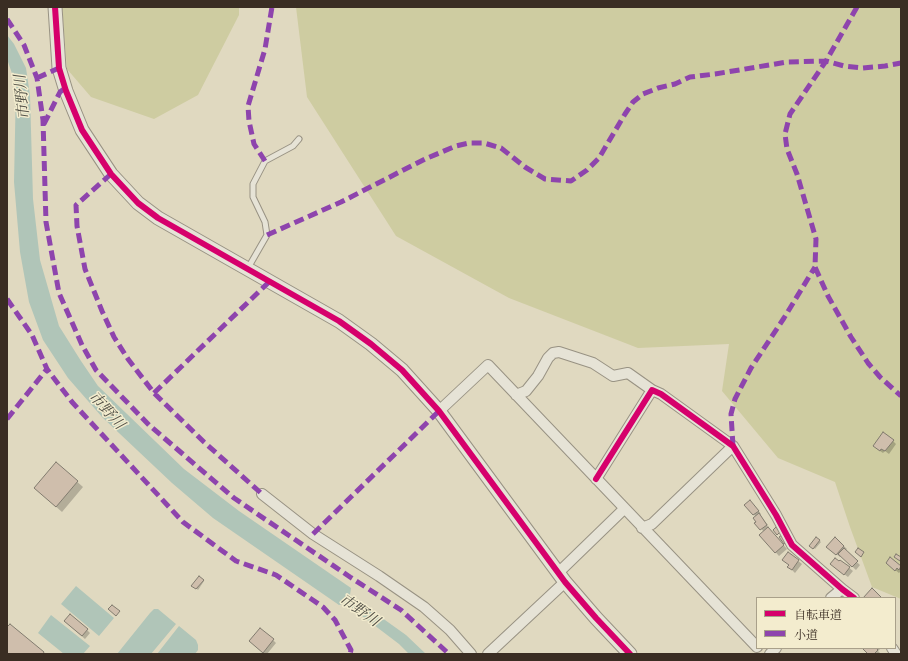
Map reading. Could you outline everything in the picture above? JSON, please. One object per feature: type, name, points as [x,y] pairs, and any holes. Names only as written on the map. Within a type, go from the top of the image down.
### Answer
[{"type":"street","points":[[55,7],[59,68],[66,91],[82,130],[111,174],[138,203],[158,218],[339,321],[371,344],[402,370],[439,411],[561,577],[596,618],[630,654]]},
{"type":"street","points":[[516,395],[526,391],[538,376],[548,358],[553,353],[558,352],[593,363],[613,376],[628,373],[652,390],[661,394],[733,446],[776,515],[792,545],[853,597]]},
{"type":"street","points":[[439,411],[488,365],[756,647]]},
{"type":"street","points":[[596,479],[652,390]]},
{"type":"street","points":[[642,528],[652,524],[733,446]]},
{"type":"street","points":[[262,494],[313,534],[379,576],[424,608],[450,630],[471,654]]},
{"type":"street","points":[[488,654],[624,509]]},
{"type":"street","points":[[832,597],[842,589]]},
{"type":"lane","points":[[248,268],[267,236],[265,222],[253,197],[254,184],[265,161],[294,146],[299,139]]},
{"type":"shaded area","points":[[62,7],[239,7],[239,15],[198,95],[154,119],[91,97],[67,69]]},
{"type":"shaded area","points":[[296,7],[901,7],[901,599],[872,587],[835,482],[778,458],[722,391],[729,344],[638,348],[509,298],[396,236],[307,97]]},
{"type":"water","name":"市野川","points":[[7,35],[14,44],[26,68],[30,95],[33,199],[40,260],[59,326],[81,361],[98,386],[184,469],[239,511],[351,588],[350,595],[406,635],[426,654],[409,654],[399,644],[345,603],[339,605],[213,518],[172,483],[102,417],[68,378],[43,340],[29,302],[20,252],[14,182],[16,85],[7,59]]},
{"type":"water","points":[[76,586],[114,618],[99,636],[61,604]]},
{"type":"water","points":[[154,609],[158,609],[176,624],[151,654],[117,654],[150,613]]},
{"type":"water","points":[[51,615],[90,646],[83,654],[64,654],[38,633]]},
{"type":"water","points":[[179,626],[196,640],[198,650],[195,654],[157,654]]},
{"type":"building","points":[[883,432],[894,440],[885,451],[881,449],[880,451],[873,446]]},
{"type":"building","points":[[56,462],[78,481],[56,507],[34,488]]},
{"type":"building","points":[[750,500],[759,511],[753,515],[744,505]]},
{"type":"building","points":[[759,513],[767,525],[760,530],[754,523],[756,522],[753,518]]},
{"type":"building","points":[[768,527],[784,545],[775,553],[759,535]]},
{"type":"building","points":[[776,527],[780,532],[777,535],[773,530]]},
{"type":"building","points":[[782,535],[787,541],[784,544],[779,537]]},
{"type":"building","points":[[816,537],[820,540],[813,549],[809,546]]},
{"type":"building","points":[[835,537],[844,546],[836,555],[826,547]]},
{"type":"building","points":[[844,548],[858,561],[852,567],[838,554]]},
{"type":"building","points":[[858,548],[864,552],[861,557],[855,552]]},
{"type":"building","points":[[788,552],[799,560],[792,570],[787,567],[789,565],[782,560]]},
{"type":"building","points":[[896,554],[901,557],[900,561],[894,557]]},
{"type":"building","points":[[890,557],[901,566],[899,570],[897,568],[895,571],[886,563]]},
{"type":"building","points":[[835,558],[850,567],[844,575],[830,564]]},
{"type":"building","points":[[199,576],[204,580],[196,589],[191,586]]},
{"type":"building","points":[[872,588],[881,597],[864,597]]},
{"type":"building","points":[[112,605],[120,611],[116,616],[108,609]]},
{"type":"building","points":[[70,614],[88,629],[82,636],[64,621]]},
{"type":"building","points":[[10,624],[44,652],[43,654],[7,654],[7,627]]},
{"type":"building","points":[[260,628],[274,639],[263,653],[249,641]]},
{"type":"building","points":[[863,649],[878,650],[874,654],[868,654]]},
{"type":"marked path","points":[[265,161],[254,144],[249,121],[248,106],[265,49],[272,7]]},
{"type":"marked path","points":[[857,7],[826,61],[790,114],[785,134],[787,149],[797,174],[816,239],[815,267],[828,296],[851,337],[868,363],[880,377],[901,396]]},
{"type":"marked path","points":[[7,19],[24,45],[37,78],[43,120],[46,222],[59,293],[82,345],[96,370],[149,425],[234,498],[401,610],[449,654]]},
{"type":"marked path","points":[[267,235],[341,202],[425,159],[456,146],[469,143],[484,143],[501,148],[525,167],[545,179],[571,181],[587,170],[599,158],[633,102],[643,94],[658,88],[675,84],[690,77],[787,62],[826,61],[844,66],[863,68],[901,63]]},
{"type":"marked path","points":[[37,78],[59,68]]},
{"type":"marked path","points":[[44,124],[60,92],[65,88]]},
{"type":"marked path","points":[[111,174],[76,205],[77,226],[85,269],[114,337],[128,359],[154,393],[204,442],[262,494]]},
{"type":"marked path","points":[[733,446],[731,414],[735,399],[751,368],[815,267]]},
{"type":"marked path","points":[[154,393],[270,281]]},
{"type":"marked path","points":[[7,299],[32,335],[47,369],[72,402],[183,522],[236,561],[276,575],[323,607],[335,620],[351,650],[350,654]]},
{"type":"marked path","points":[[7,419],[47,369]]},
{"type":"marked path","points":[[313,534],[439,411]]},
{"type":"cycle path","points":[[55,7],[59,68],[66,91],[82,130],[111,174],[138,203],[158,218],[339,321],[371,344],[402,370],[439,411],[565,582],[630,654]]},
{"type":"cycle path","points":[[596,479],[652,390],[661,394],[733,446],[776,515],[792,545],[853,597]]}]
